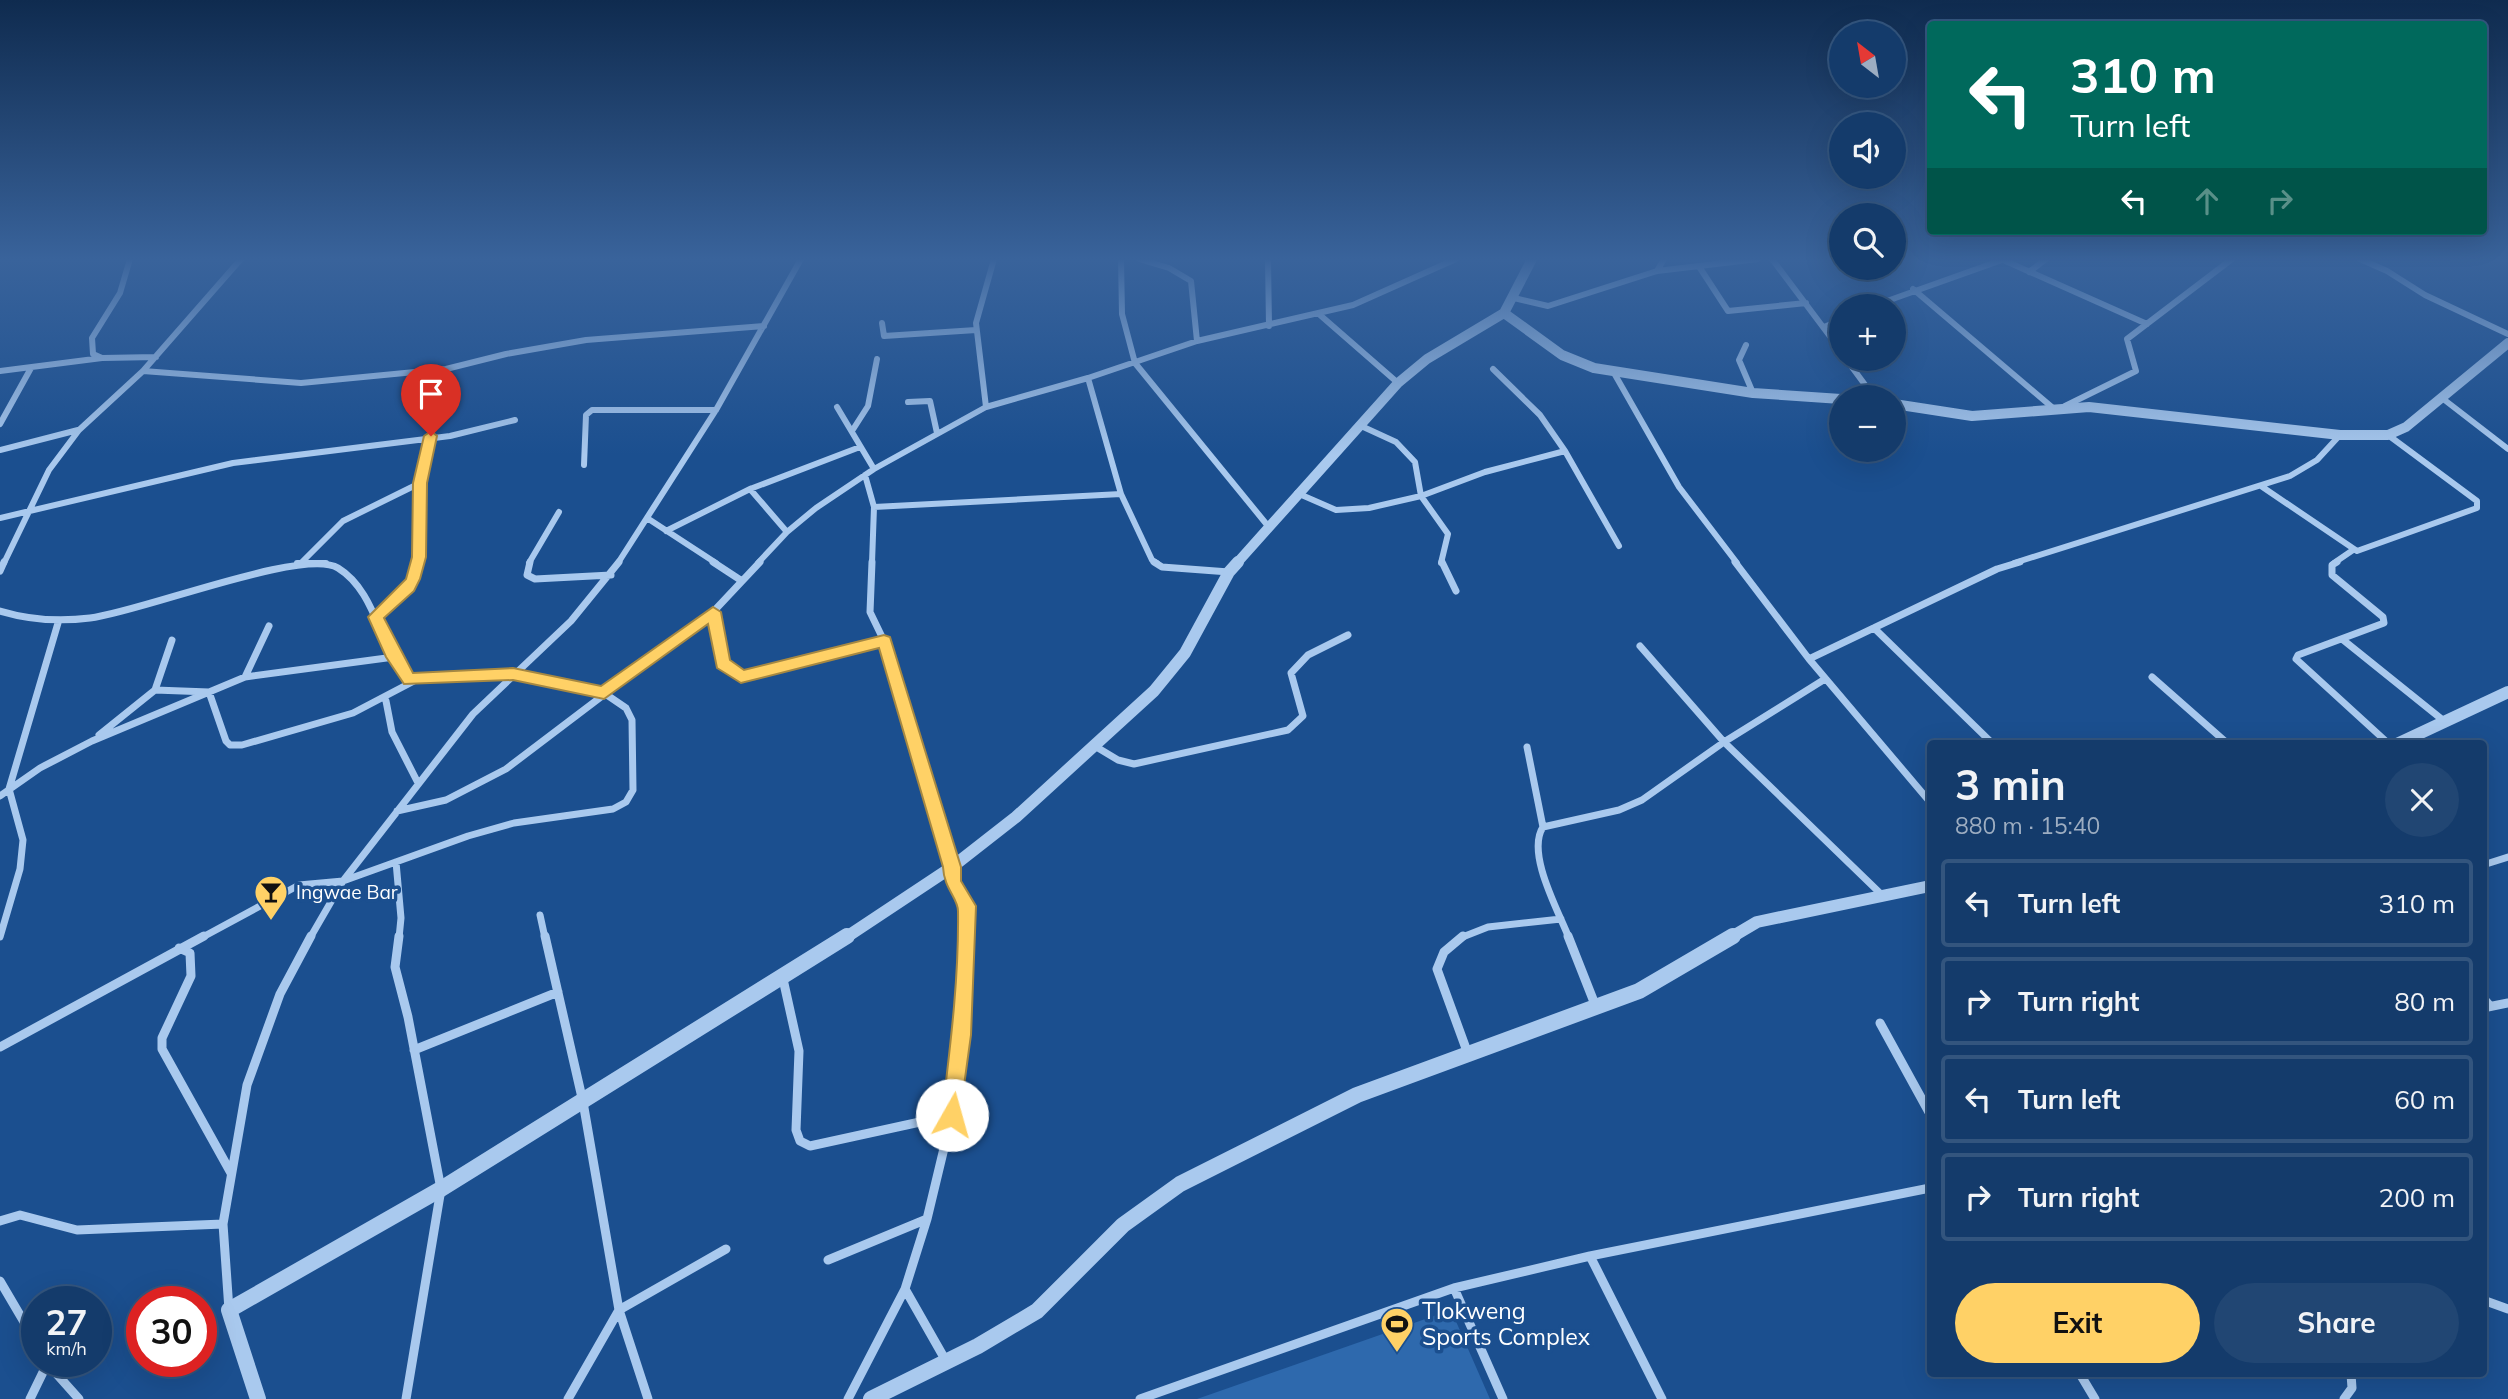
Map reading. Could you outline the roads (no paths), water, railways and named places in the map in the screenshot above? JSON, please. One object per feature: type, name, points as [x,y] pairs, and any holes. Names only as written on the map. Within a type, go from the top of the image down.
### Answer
[{"type":"street","points":[[101,324],[92,338],[93,354],[102,358]]},
{"type":"street","points":[[0,570],[49,470],[100,406],[143,371],[184,324]]},
{"type":"street","points":[[882,324],[884,336],[976,330]]},
{"type":"street","points":[[976,324],[986,407]]},
{"type":"street","points":[[1125,324],[1135,363],[1268,526]]},
{"type":"street","points":[[1195,324],[1197,341]]},
{"type":"street","points":[[396,811],[446,800],[485,782],[713,612],[787,532],[874,469],[937,433],[986,407],[1088,378],[1197,341],[1277,324]]},
{"type":"street","points":[[1331,324],[1398,383]]},
{"type":"street","points":[[229,1310],[441,1189],[783,979],[952,867],[1016,817],[1097,747],[1173,670],[1185,653],[1228,572],[1398,383],[1427,359],[1485,324]]},
{"type":"street","points":[[1520,324],[1562,355],[1614,373],[1753,393],[1829,398]]},
{"type":"street","points":[[1822,324],[1829,334]]},
{"type":"street","points":[[1956,324],[2057,408]]},
{"type":"street","points":[[2057,408],[2136,371],[2127,339],[2147,324]]},
{"type":"street","points":[[2487,324],[2508,334]]},
{"type":"street","points":[[1824,327],[1829,325]]},
{"type":"street","points":[[143,371],[260,382],[301,383],[446,369],[506,354],[586,340],[764,326]]},
{"type":"street","points":[[258,1399],[229,1310],[223,1224],[247,1085],[280,994],[343,881],[418,783],[473,714],[571,621],[611,575],[716,410],[764,326]]},
{"type":"street","points":[[1906,406],[1963,416],[2089,407],[2340,435],[2388,435],[2406,427],[2508,344]]},
{"type":"street","points":[[1746,345],[1739,360],[1753,393]]},
{"type":"street","points":[[0,371],[102,358],[156,356]]},
{"type":"street","points":[[852,431],[868,406],[877,359]]},
{"type":"street","points":[[0,424],[31,368]]},
{"type":"street","points":[[375,617],[409,587],[413,579],[419,557],[420,483],[446,369]]},
{"type":"street","points":[[1493,369],[1540,415],[1565,451],[1619,546]]},
{"type":"street","points":[[1614,373],[1679,487],[1808,659],[1927,798]]},
{"type":"street","points":[[1088,378],[1121,494],[1145,549],[1156,564],[1228,572]]},
{"type":"street","points":[[2442,398],[2477,428],[2508,449]]},
{"type":"street","points":[[908,402],[930,401],[937,433]]},
{"type":"street","points":[[837,407],[874,469]]},
{"type":"street","points":[[583,465],[586,415],[592,410],[716,410]]},
{"type":"street","points":[[0,518],[233,463],[467,433],[514,420]]},
{"type":"street","points":[[1359,425],[1375,430],[1406,451],[1415,462],[1421,496],[1448,534],[1441,564],[1456,590]]},
{"type":"street","points":[[0,450],[79,430]]},
{"type":"street","points":[[1808,659],[1997,569],[2261,486],[2305,469],[2340,435]]},
{"type":"street","points":[[2261,486],[2353,550],[2360,551],[2478,506],[2477,500],[2388,435]]},
{"type":"street","points":[[666,531],[750,489],[860,447]]},
{"type":"street","points":[[1297,493],[1336,510],[1369,508],[1421,496],[1486,472],[1565,451]]},
{"type":"street","points":[[848,1399],[905,1289],[927,1219],[952,1115],[961,1035],[967,906],[953,882],[952,867],[884,641],[870,612],[874,507],[865,475]]},
{"type":"street","points":[[300,563],[343,521],[420,483]]},
{"type":"street","points":[[750,489],[787,532]]},
{"type":"street","points":[[874,507],[1121,494]]},
{"type":"street","points":[[559,512],[526,568],[527,575],[535,579],[611,575]]},
{"type":"street","points":[[647,518],[742,581]]},
{"type":"street","points":[[2353,550],[2332,565],[2332,575],[2384,621],[2382,625],[2298,655],[2297,662],[2385,740]]},
{"type":"street","points":[[0,611],[58,623],[114,613],[300,563],[338,568],[351,579],[375,617],[404,676],[414,681],[513,674],[604,693],[626,708],[632,720],[633,790],[626,802],[613,810],[491,829],[343,881],[299,885],[0,1047]]},
{"type":"street","points":[[713,612],[723,663],[741,677],[884,641]]},
{"type":"street","points":[[0,937],[20,869],[23,840],[9,789],[58,623]]},
{"type":"street","points":[[245,677],[269,626]]},
{"type":"street","points":[[1874,628],[1989,740]]},
{"type":"street","points":[[1097,747],[1134,764],[1288,730],[1303,716],[1291,673],[1294,668],[1301,660],[1348,635]]},
{"type":"street","points":[[2342,639],[2445,722]]},
{"type":"street","points":[[92,741],[155,690],[172,640]]},
{"type":"street","points":[[1640,646],[1724,742],[1883,896]]},
{"type":"street","points":[[0,796],[40,768],[92,741],[245,677],[394,657]]},
{"type":"street","points":[[2152,677],[2223,740]]},
{"type":"street","points":[[1543,827],[1619,810],[1642,800],[1724,742],[1825,679]]},
{"type":"street","points":[[155,690],[189,689],[209,692],[218,704],[222,737],[230,745],[242,745],[317,726],[386,701],[414,681]]},
{"type":"street","points":[[2406,740],[2508,692]]},
{"type":"street","points":[[386,701],[392,732],[418,783]]},
{"type":"street","points":[[127,712],[139,721]]},
{"type":"street","points":[[1527,747],[1543,827],[1536,838],[1539,861],[1596,1007]]},
{"type":"street","points":[[2487,864],[2508,858]]},
{"type":"street","points":[[396,862],[401,918],[395,967],[441,1189],[406,1399]]},
{"type":"street","points":[[871,1399],[946,1362],[1037,1311],[1123,1225],[1180,1184],[1357,1095],[1648,987],[1757,922],[1927,887]]},
{"type":"street","points":[[540,915],[583,1102],[619,1310],[648,1399]]},
{"type":"street","points":[[1468,1054],[1437,969],[1446,946],[1469,931],[1561,919]]},
{"type":"street","points":[[179,948],[191,955],[191,976],[162,1038],[162,1049],[231,1173]]},
{"type":"street","points":[[783,979],[799,1051],[796,1130],[800,1141],[810,1146],[952,1115]]},
{"type":"street","points":[[414,1050],[558,992]]},
{"type":"street","points":[[2487,1007],[2508,1003]]},
{"type":"street","points":[[1880,1023],[1927,1109]]},
{"type":"street","points":[[1140,1399],[1454,1288],[1590,1256],[1927,1189]]},
{"type":"street","points":[[0,1220],[20,1214],[77,1230],[223,1224]]},
{"type":"street","points":[[828,1260],[927,1219]]},
{"type":"street","points":[[568,1399],[619,1310],[726,1249]]},
{"type":"street","points":[[1590,1256],[1662,1399]]},
{"type":"street","points":[[0,1281],[21,1317]]},
{"type":"street","points":[[1454,1288],[1503,1399]]},
{"type":"street","points":[[905,1289],[946,1362]]},
{"type":"street","points":[[2487,1301],[2508,1309]]},
{"type":"street","points":[[30,1399],[40,1377]]},
{"type":"street","points":[[59,1377],[79,1399]]},
{"type":"street","points":[[2082,1377],[2095,1399]]},
{"type":"street","points":[[2344,1399],[2352,1388],[2351,1377]]},
{"type":"place","name":"Ingwae Bar","points":[[271,922]]},
{"type":"place","name":"Tlokweng Sports Complex","points":[[1397,1354]]}]
